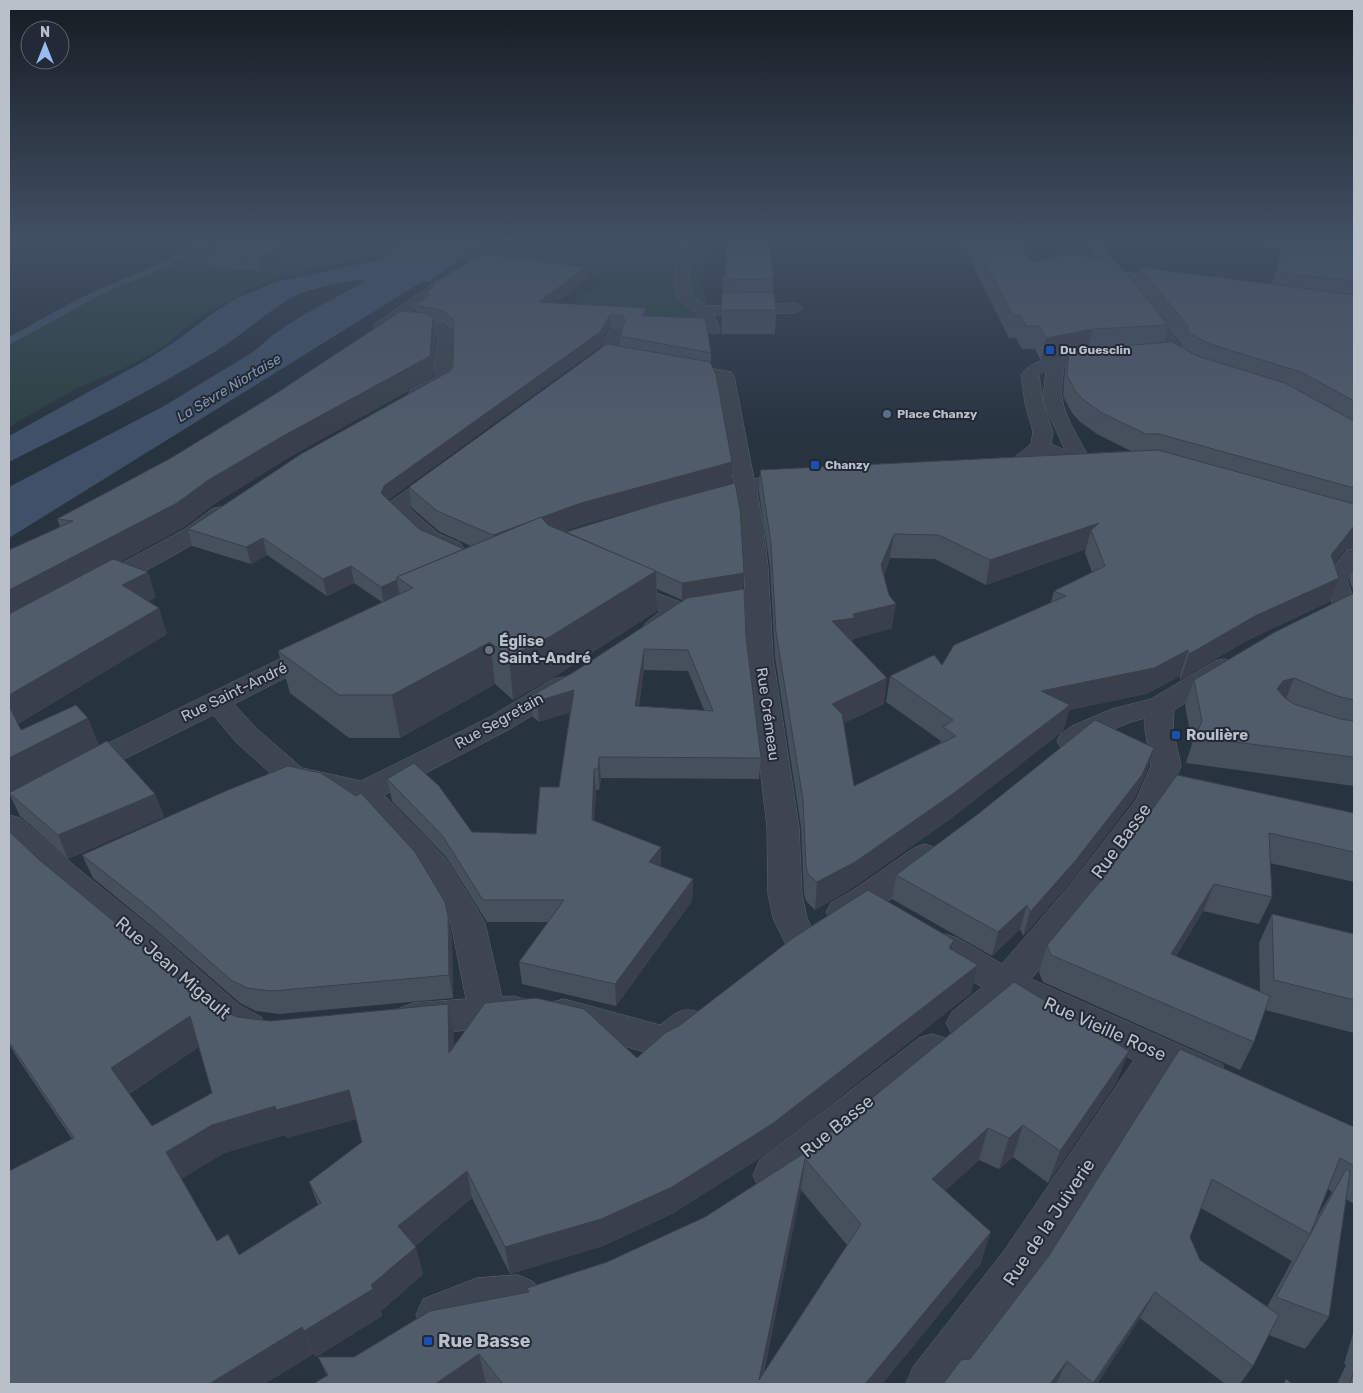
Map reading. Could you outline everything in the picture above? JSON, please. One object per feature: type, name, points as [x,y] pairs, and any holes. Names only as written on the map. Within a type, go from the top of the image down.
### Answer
[{"type":"street","points":[[403,403],[444,380],[446,335],[443,331],[431,327],[400,324],[369,339],[413,307]]},
{"type":"street","points":[[697,307],[704,311],[715,309],[794,308]]},
{"type":"street","points":[[1142,307],[1173,346],[1170,358]]},
{"type":"street","points":[[704,311],[712,330]]},
{"type":"street","points":[[570,381],[614,356],[610,350],[616,334]]},
{"type":"street","points":[[1080,460],[1074,466],[1061,468],[1009,466],[1040,447],[1043,432],[1034,403],[1030,375],[1032,370],[1037,367],[1085,360]]},
{"type":"street","points":[[658,364],[725,376],[746,487]]},
{"type":"street","points":[[1054,364],[1055,380],[1052,396],[1080,460]]},
{"type":"street","points":[[1040,447],[1080,460],[1100,463]]},
{"type":"street","points":[[458,464],[396,508],[431,539],[467,555]]},
{"type":"street","points":[[677,506],[766,482],[818,480]]},
{"type":"street","name":"Rue Crémeau","points":[[746,487],[756,567],[748,600],[760,657],[783,827],[785,894],[790,918],[789,947],[824,922],[864,900]]},
{"type":"street","points":[[83,595],[193,534],[238,502]]},
{"type":"street","points":[[1319,618],[1349,604],[1335,580],[1354,556]]},
{"type":"street","points":[[604,578],[688,609],[632,644]]},
{"type":"street","name":"Rue Saint-André","points":[[56,783],[96,760],[217,702],[340,639]]},
{"type":"street","points":[[1052,757],[1082,732],[1122,715],[1160,706],[1221,680],[1241,658]]},
{"type":"street","name":"Rue Segretain","points":[[364,792],[498,724],[582,674]]},
{"type":"street","points":[[217,702],[246,735],[279,782],[364,792],[433,866],[468,923],[488,1012]]},
{"type":"street","name":"Rue Basse","points":[[745,1194],[793,1162],[991,1002],[1082,894],[1150,804],[1166,766],[1159,730],[1160,706]]},
{"type":"street","name":"Rue Jean Migault","points":[[11,813],[64,876],[144,941],[226,1016],[249,1028],[280,1032]]},
{"type":"street","points":[[864,900],[946,840]]},
{"type":"street","points":[[64,876],[96,861]]},
{"type":"street","name":"Rue Vieille Rose","points":[[864,900],[1006,984],[1239,1090]]},
{"type":"street","points":[[379,1023],[488,1012],[540,1010],[565,1014],[665,1042],[718,1001]]},
{"type":"street","name":"Rue de la Juiverie","points":[[930,1384],[1020,1267],[1160,1054]]},
{"type":"street","points":[[405,1330],[413,1325],[477,1301],[513,1299],[548,1288]]},
{"type":"green space","points":[[76,307],[219,307],[182,330],[166,345],[123,369],[77,388],[9,427],[9,343]]},
{"type":"green space","points":[[708,307],[708,331],[575,308]]},
{"type":"water","points":[[64,307],[79,307],[9,345],[9,337]]},
{"type":"water","points":[[222,307],[277,307],[226,345],[191,366],[114,409],[9,462],[9,436],[148,359]]},
{"type":"water","name":"La Sèvre Niortaise","points":[[318,307],[381,307],[9,538],[9,487],[164,406],[253,352],[274,334]]},
{"type":"building","points":[[424,307],[646,308],[642,316],[703,318],[706,322],[711,353],[620,336],[625,320],[622,315],[610,315],[600,332],[384,486],[381,493],[419,529],[464,549],[397,577],[397,580],[381,587],[351,566],[323,579],[263,538],[246,547],[188,529],[301,454],[450,371],[453,366],[454,320],[442,311]]},
{"type":"building","points":[[721,307],[776,307],[776,310],[721,310]]},
{"type":"building","points":[[1009,307],[1154,307],[1168,325],[1093,329],[1046,338],[1039,326],[1026,326],[1020,315],[1013,315]]},
{"type":"building","points":[[1172,307],[1354,307],[1354,401],[1301,372],[1210,344],[1187,332],[1188,326]]},
{"type":"building","points":[[401,311],[425,313],[433,317],[430,356],[283,436],[207,481],[177,503],[9,590],[9,550],[73,521],[57,519],[171,458],[272,396]]},
{"type":"building","points":[[1172,342],[1197,356],[1285,383],[1354,421],[1354,488],[1159,434],[1146,434],[1102,413],[1084,400],[1076,392],[1067,375],[1069,350]]},
{"type":"building","points":[[607,344],[710,362],[716,375],[732,462],[581,503],[493,535],[437,511],[409,487]]},
{"type":"building","points":[[1158,450],[1354,504],[1354,526],[1331,555],[1339,578],[1255,616],[1189,654],[1188,650],[1154,668],[1041,691],[1070,705],[954,793],[855,862],[817,882],[808,874],[806,867],[803,800],[776,632],[771,543],[760,470]],"holes":[[[1099,523],[1091,530],[1105,566],[1054,591],[1066,596],[954,645],[942,665],[934,655],[890,676],[953,720],[943,727],[956,736],[854,786],[842,714],[832,704],[887,678],[832,621],[855,618],[853,614],[896,604],[889,595],[881,565],[894,534],[939,535],[990,560]]]},
{"type":"building","points":[[735,483],[740,509],[744,573],[682,583],[566,532],[657,504]]},
{"type":"building","points":[[541,517],[548,525],[656,571],[551,636],[509,657],[490,642],[392,695],[339,695],[278,651],[413,588],[397,577]]},
{"type":"building","points":[[113,559],[148,572],[122,585],[159,608],[9,695],[9,614]]},
{"type":"building","points":[[744,589],[746,637],[761,758],[599,757],[598,769],[594,769],[592,820],[661,847],[649,862],[693,879],[615,984],[519,962],[564,900],[483,900],[442,835],[387,779],[414,763],[439,786],[472,832],[536,834],[540,787],[559,787],[574,690],[537,701],[531,696],[574,672],[687,598]],"holes":[[[644,649],[688,650],[713,711],[635,706]]]},
{"type":"building","points":[[1354,593],[1354,700],[1337,696],[1294,678],[1283,681],[1277,689],[1294,704],[1340,719],[1354,721],[1354,757],[1195,737],[1202,721],[1194,680],[1275,632]]},
{"type":"building","points":[[76,705],[88,718],[9,758],[9,706],[21,730]]},
{"type":"building","points":[[1095,720],[1154,748],[1142,775],[1076,860],[1030,912],[1027,905],[998,932],[896,875],[978,814]]},
{"type":"building","points":[[107,741],[155,794],[58,835],[9,793]]},
{"type":"building","points":[[288,766],[321,773],[356,796],[361,793],[415,852],[445,902],[448,916],[449,975],[272,991],[247,988],[231,980],[147,906],[82,855],[228,790]]},
{"type":"building","points":[[1177,775],[1354,813],[1354,852],[1269,833],[1272,897],[1214,884],[1171,954],[1270,996],[1254,1042],[1051,955],[1047,945],[1104,877]]},
{"type":"building","points":[[9,831],[37,858],[117,924],[201,1000],[237,1017],[270,1021],[448,1004],[449,1053],[485,1003],[536,998],[584,1009],[637,1058],[665,1033],[679,1026],[793,938],[868,890],[954,940],[949,948],[978,965],[772,1124],[672,1187],[601,1219],[505,1247],[467,1171],[398,1226],[416,1247],[371,1285],[373,1289],[304,1331],[302,1327],[209,1384],[9,1384],[9,1171],[74,1138],[9,1042]],"holes":[[[190,1016],[212,1093],[152,1126],[111,1068]],[[349,1090],[362,1142],[309,1182],[321,1203],[239,1255],[228,1234],[217,1241],[166,1152],[212,1125],[275,1106],[276,1110]]]},
{"type":"building","points":[[1272,914],[1354,934],[1354,1000],[1274,980]]},
{"type":"building","points":[[1014,982],[1129,1051],[1060,1151],[1023,1125],[1009,1138],[988,1128],[932,1179],[991,1232],[865,1384],[503,1384],[479,1354],[435,1384],[313,1384],[328,1375],[318,1357],[354,1357],[430,1311],[529,1292],[527,1288],[607,1262],[705,1217],[806,1152]],"holes":[[[805,1159],[861,1224],[759,1380]]]},
{"type":"building","points":[[1180,1049],[1354,1127],[1354,1166],[1340,1158],[1310,1234],[1212,1179],[1190,1237],[1200,1260],[1279,1315],[1253,1366],[1155,1292],[1093,1383],[1067,1361],[1050,1384],[943,1384],[961,1360],[970,1359],[1048,1257]]},
{"type":"building","points":[[1346,1169],[1350,1171],[1329,1317],[1276,1297]]},
{"type":"building","points":[[1354,1371],[1354,1384],[1350,1384]]},
{"type":"building","points":[[1286,1379],[1292,1384],[1284,1384]]},
{"type":"place","name":"Du Guesclin","points":[[1050,350]]},
{"type":"place","name":"Place Chanzy","points":[[887,414]]},
{"type":"place","name":"Chanzy","points":[[815,465]]},
{"type":"place","name":"Église Saint-André","points":[[489,650]]},
{"type":"place","name":"Roulière","points":[[1176,735]]},
{"type":"place","name":"Rue Basse","points":[[428,1341]]}]
